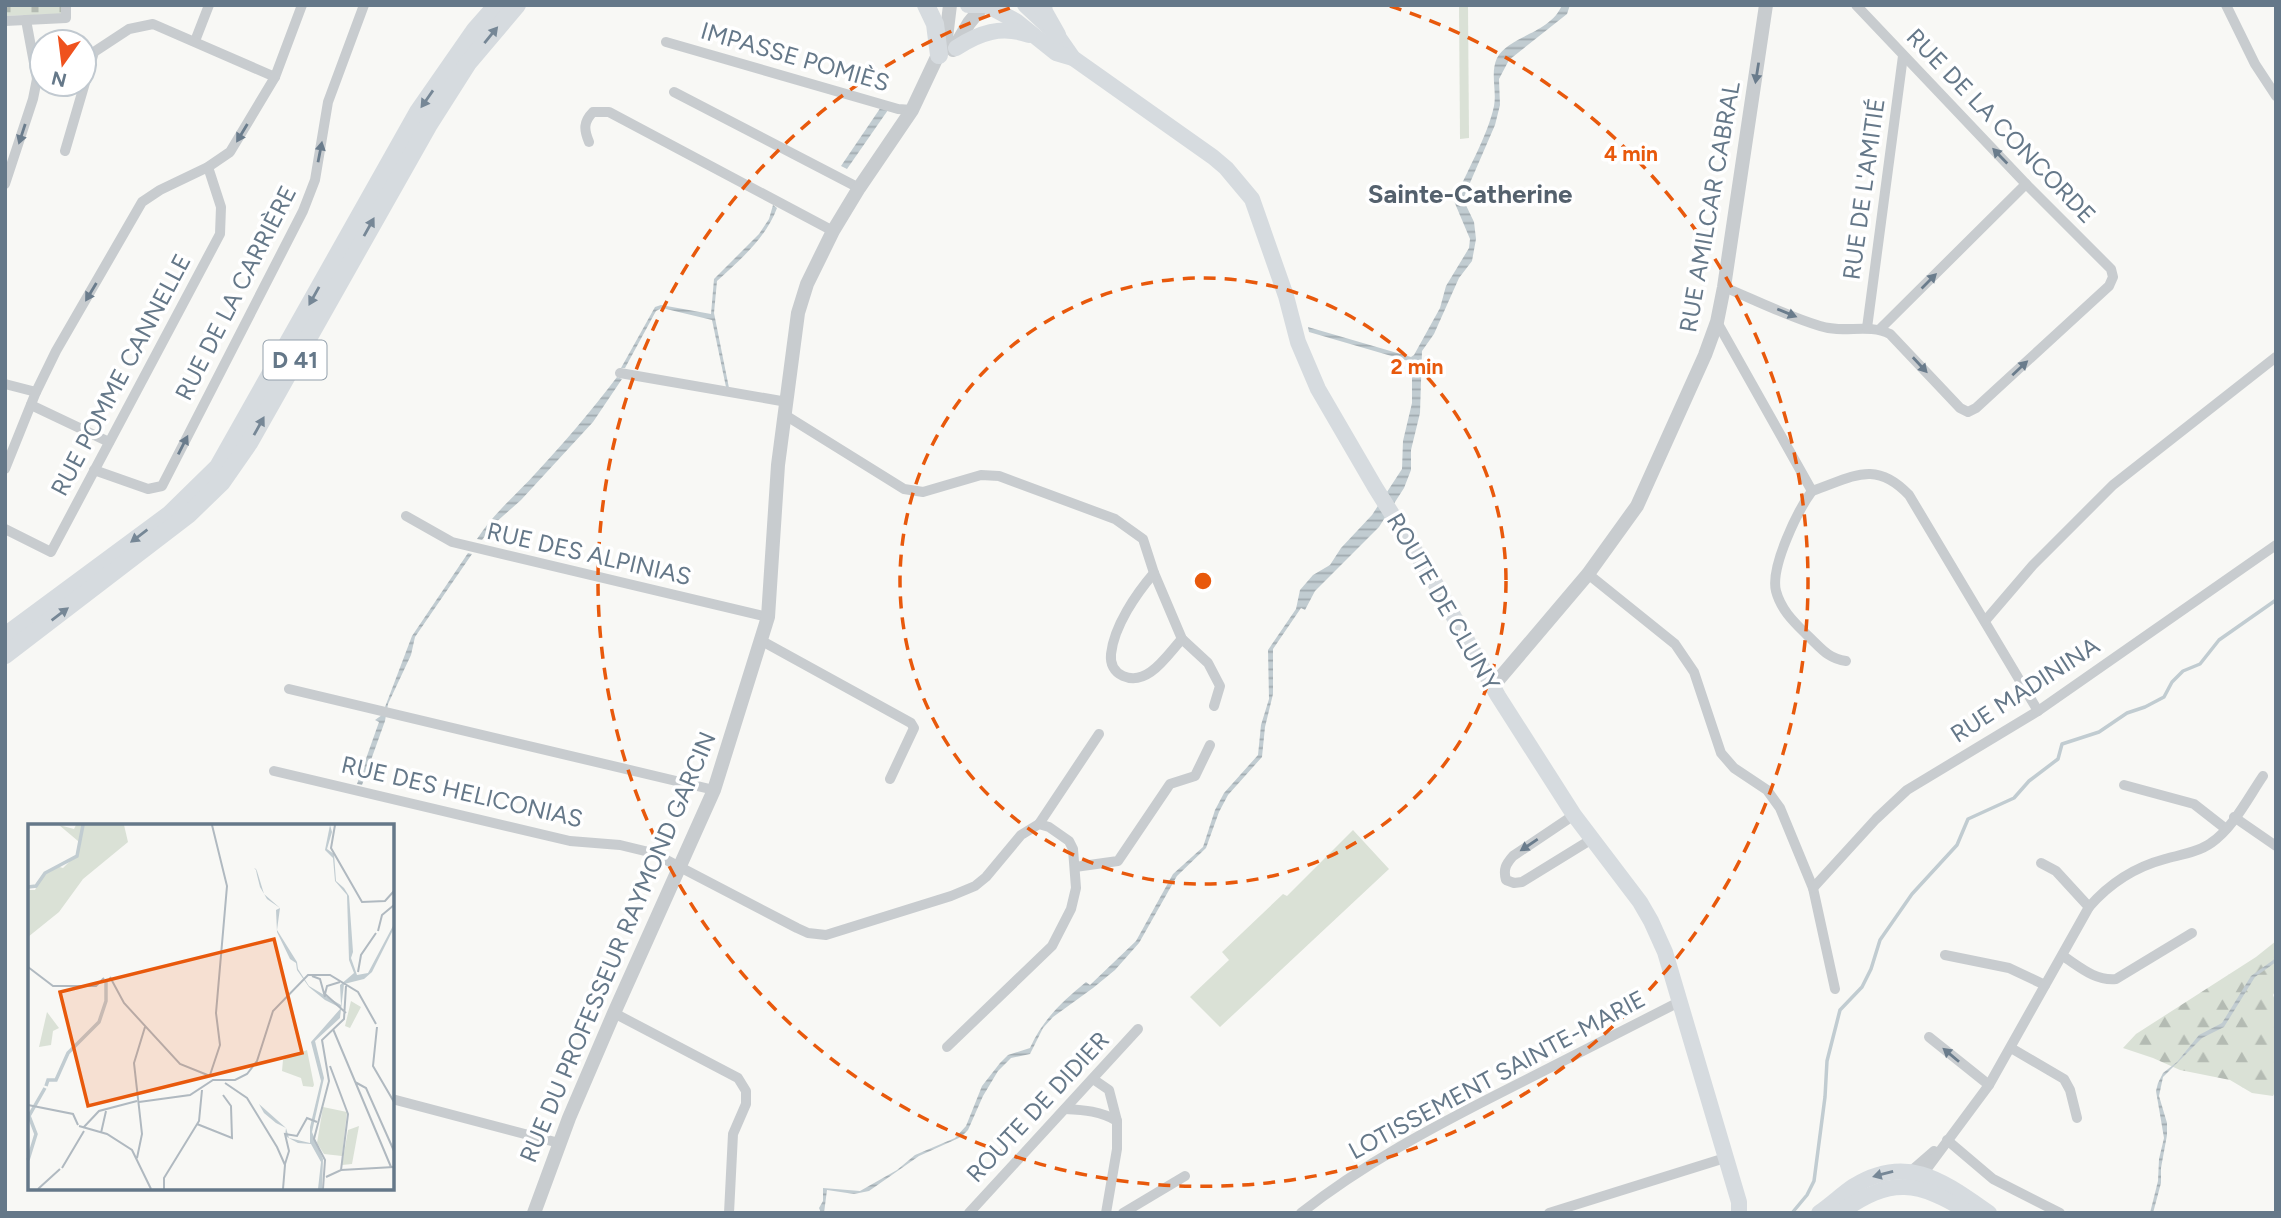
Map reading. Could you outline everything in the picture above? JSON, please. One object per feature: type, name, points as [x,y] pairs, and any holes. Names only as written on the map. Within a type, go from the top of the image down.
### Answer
[{"type":"highway","name":"D 41","points":[[5,636],[170,514],[218,467],[418,112],[475,30],[497,5]]},
{"type":"highway","name":"D 41","points":[[5,655],[151,545],[222,482],[249,443],[428,126],[468,62],[517,5]]},
{"type":"highway","points":[[926,5],[935,24],[943,57]]},
{"type":"highway","points":[[1043,5],[1057,35]]},
{"type":"main road","name":"ROUTE DE CLUNY","points":[[1024,5],[1057,35],[1073,58]]},
{"type":"main road","name":"ROUTE DE CLUNY","points":[[982,6],[1016,21],[1056,53],[1073,58],[1213,157],[1252,199],[1286,296],[1298,342],[1313,377],[1493,686],[1574,814],[1640,902],[1651,921],[1665,952],[1681,1001],[1742,1209]]},
{"type":"main road","points":[[943,57],[973,37],[991,30],[1010,30],[1037,38]]},
{"type":"main road","points":[[1819,1213],[1867,1179],[1886,1172],[1916,1177],[1963,1195],[1989,1213]]},
{"type":"main road","points":[[1840,1213],[1878,1190],[1916,1177]]},
{"type":"main road","points":[[1916,1177],[1970,1213]]},
{"type":"street","points":[[5,21],[66,18],[66,5]]},
{"type":"street","points":[[195,41],[209,5]]},
{"type":"street","points":[[5,469],[56,351],[142,202],[160,190],[208,167],[230,152],[275,77],[302,5]]},
{"type":"street","name":"RUE DE LA CARRIÈRE","points":[[94,470],[148,489],[162,486],[303,211],[315,180],[328,102],[364,5]]},
{"type":"street","name":"RUE DU PROFESSEUR RAYMOND GARCIN","points":[[943,57],[950,5]]},
{"type":"street","name":"RUE AMILCAR CABRAL","points":[[1493,686],[1588,574],[1637,506],[1685,403],[1717,322],[1766,5]]},
{"type":"street","name":"RUE DE LA CONCORDE","points":[[1856,5],[2111,269],[2113,277],[2109,286],[1976,408],[1968,412],[1960,408],[1890,334],[1880,329]]},
{"type":"street","name":"RUE DU PROFESSEUR RAYMOND GARCIN","points":[[534,1213],[559,1143],[614,1013],[714,790],[768,617],[772,531],[786,409],[798,313],[807,284],[833,231],[848,181],[912,110],[943,57],[982,6]]},
{"type":"street","points":[[2229,7],[2255,64],[2276,96]]},
{"type":"street","points":[[5,184],[37,79],[26,20]]},
{"type":"street","points":[[65,151],[94,52],[129,29],[153,24],[275,77]]},
{"type":"street","name":"IMPASSE POMIÈS","points":[[666,43],[812,82],[898,109],[912,110]]},
{"type":"street","name":"RUE DE L'AMITIÉ","points":[[1867,328],[1903,56]]},
{"type":"street","points":[[674,92],[848,181]]},
{"type":"street","points":[[589,142],[584,124],[587,117],[593,112],[609,111],[833,231]]},
{"type":"street","name":"RUE POMME CANNELLE","points":[[5,529],[51,552],[220,234],[221,207],[208,167]]},
{"type":"street","points":[[1724,287],[1822,327],[1844,331],[1880,329],[2026,184]]},
{"type":"street","points":[[1717,322],[1812,491]]},
{"type":"street","points":[[1985,621],[2034,565],[2113,485],[2276,357]]},
{"type":"street","points":[[620,373],[786,409],[904,489],[923,492],[981,475],[999,476],[1115,519],[1143,539],[1154,573],[1182,639],[1208,663],[1220,685],[1214,706]]},
{"type":"street","points":[[5,384],[36,392]]},
{"type":"street","points":[[31,405],[109,442]]},
{"type":"street","points":[[1846,661],[1832,659],[1787,616],[1775,590],[1780,555],[1801,505],[1812,491],[1856,476],[1877,473],[1892,479],[1909,495],[2038,711]]},
{"type":"street","name":"RUE DES ALPINIAS","points":[[406,516],[452,542],[768,617]]},
{"type":"street","name":"RUE MADININA","points":[[1813,888],[1876,819],[1907,790],[2038,711],[2276,545]]},
{"type":"street","points":[[1154,573],[1143,586],[1119,627],[1112,649],[1112,666],[1118,674],[1126,678],[1135,680],[1146,676],[1155,670],[1182,639]]},
{"type":"street","points":[[1588,574],[1675,644],[1693,672],[1721,753],[1734,768],[1767,790],[1780,807],[1813,888],[1835,989]]},
{"type":"street","points":[[761,640],[911,723],[914,728],[890,779]]},
{"type":"street","points":[[289,689],[714,790]]},
{"type":"street","name":"RUE DES HELICONIAS","points":[[274,771],[570,841],[620,845],[653,853],[797,928],[808,933],[826,935],[975,886],[986,877],[1021,835],[1039,824],[1099,734]]},
{"type":"street","points":[[1075,867],[1118,861],[1170,784],[1195,776],[1210,745]]},
{"type":"street","points":[[1916,1177],[1977,1104],[2089,907],[2102,892],[2119,880],[2152,863],[2210,845],[2226,829],[2263,776]]},
{"type":"street","points":[[2124,785],[2194,804],[2226,829]]},
{"type":"street","points":[[1574,814],[1513,856],[1506,864],[1506,880],[1522,882],[1592,839]]},
{"type":"street","points":[[2234,817],[2276,846]]},
{"type":"street","points":[[947,1047],[1052,946],[1071,909],[1076,888],[1073,849],[1069,842],[1049,827],[1039,824]]},
{"type":"street","points":[[2040,863],[2056,871],[2089,907]]},
{"type":"street","points":[[2063,956],[2097,977],[2104,980],[2116,979],[2192,933]]},
{"type":"street","points":[[1945,955],[2009,968],[2045,985]]},
{"type":"street","name":"LOTISSEMENT SAINTE-MARIE","points":[[1301,1213],[1331,1189],[1401,1146],[1681,1001]]},
{"type":"street","points":[[614,1013],[738,1078],[746,1091],[746,1104],[733,1134],[729,1213]]},
{"type":"street","name":"ROUTE DE DIDIER","points":[[969,1213],[1138,1029]]},
{"type":"street","points":[[1929,1037],[1989,1085]]},
{"type":"street","points":[[2011,1048],[2064,1079],[2070,1090],[2077,1118]]},
{"type":"street","points":[[1093,1079],[1109,1090],[1117,1121],[1117,1149],[1106,1213]]},
{"type":"street","points":[[394,1100],[559,1143]]},
{"type":"street","points":[[1065,1110],[1107,1115],[1117,1121]]},
{"type":"street","points":[[1947,1140],[1993,1179],[2060,1213]]},
{"type":"street","points":[[1549,1213],[1725,1158]]},
{"type":"street","points":[[1123,1213],[1185,1176]]},
{"type":"green space","points":[[5,5],[63,5],[63,14],[5,16]]},
{"type":"green space","points":[[1459,5],[1468,5],[1469,138],[1460,139]]},
{"type":"green space","points":[[1353,830],[1389,869],[1220,1027],[1190,997],[1229,960],[1222,952],[1283,894],[1287,896]]},
{"type":"green space","points":[[2276,941],[2276,990],[2273,995],[2276,1003],[2276,1090],[2273,1096],[2252,1093],[2230,1080],[2180,1070],[2123,1048],[2136,1034],[2256,957]]},
{"type":"shaded area","points":[[1562,5],[1570,5],[1567,14],[1509,60],[1499,79],[1500,105],[1495,125],[1463,199],[1474,222],[1476,239],[1472,261],[1459,278],[1434,334],[1422,351],[1420,413],[1411,450],[1411,470],[1404,488],[1379,527],[1315,591],[1305,610],[1301,608],[1273,649],[1273,694],[1265,727],[1262,757],[1228,795],[1206,848],[1177,876],[1139,943],[1115,970],[1053,1017],[1043,1028],[1030,1054],[1011,1058],[998,1071],[968,1130],[961,1137],[919,1156],[869,1191],[854,1194],[827,1190],[824,1213],[821,1213],[819,1208],[823,1201],[823,1188],[860,1191],[897,1170],[915,1155],[955,1138],[966,1126],[982,1086],[1000,1063],[1008,1055],[1030,1048],[1041,1028],[1061,1004],[1086,982],[1090,985],[1136,941],[1173,874],[1203,847],[1215,810],[1224,793],[1258,755],[1261,725],[1269,699],[1268,650],[1296,609],[1300,590],[1313,575],[1330,565],[1341,548],[1372,515],[1402,469],[1403,441],[1412,403],[1412,362],[1309,332],[1308,327],[1411,357],[1414,355],[1440,308],[1446,286],[1469,248],[1470,239],[1454,201],[1491,117],[1495,100],[1494,70],[1497,58],[1511,44],[1549,22]]},
{"type":"shaded area","points":[[881,107],[888,110],[847,169],[841,166]]},
{"type":"shaded area","points":[[773,205],[777,208],[759,239],[717,281],[714,313],[729,388],[726,387],[712,320],[662,308],[656,311],[625,368],[621,368],[655,307],[661,305],[711,314],[714,279],[759,234],[769,219]]},
{"type":"shaded area","points":[[617,377],[622,379],[593,422],[521,500],[494,524],[482,540],[477,539],[497,513],[567,439]]},
{"type":"shaded area","points":[[468,553],[472,554],[415,637],[411,655],[388,704],[385,721],[362,785],[357,784],[379,722],[375,720],[382,715],[412,636]]},
{"type":"shaded area","points":[[2276,958],[2276,962],[2255,977],[2224,1027],[2202,1038],[2163,1077],[2159,1096],[2167,1123],[2167,1135],[2161,1183],[2153,1213],[2150,1213],[2164,1138],[2156,1091],[2158,1083],[2163,1073],[2177,1062],[2199,1035],[2222,1023],[2251,976]]},
{"type":"waterway","points":[[1792,1213],[1807,1195],[1814,1181],[1827,1061],[1840,1010],[1862,987],[1880,940],[1912,894],[1957,845],[1968,819],[2014,798],[2029,781],[2058,759],[2062,744],[2099,732],[2127,713],[2164,697],[2172,682],[2183,671],[2200,664],[2219,640],[2276,600]]},
{"type":"district","name":"Sainte-Catherine","points":[[1470,194]]}]
